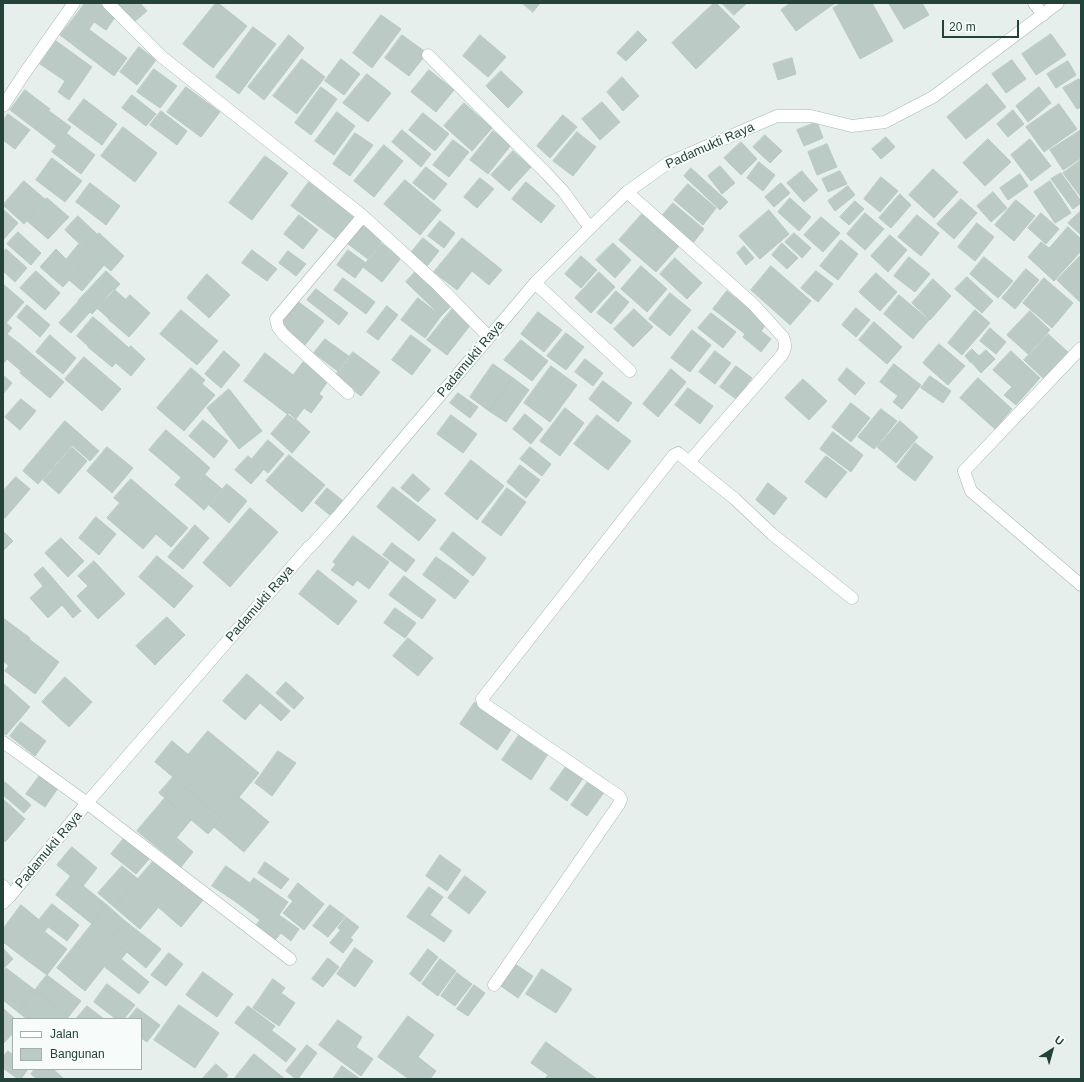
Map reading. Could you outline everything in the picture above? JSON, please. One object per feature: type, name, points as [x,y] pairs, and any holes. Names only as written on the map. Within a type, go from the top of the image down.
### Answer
[{"type":"street","points":[[3,106],[74,3]]},
{"type":"street","points":[[108,3],[162,57],[363,216],[436,283],[489,337]]},
{"type":"street","points":[[1034,3],[1043,15]]},
{"type":"street","name":"Padamukti Raya","points":[[5,893],[87,803],[309,547],[338,516],[535,283],[627,192],[668,163],[777,116],[811,116],[852,126],[885,122],[933,97],[1058,3]]},
{"type":"street","points":[[428,55],[563,191],[590,228]]},
{"type":"street","points":[[627,192],[753,304],[783,337],[786,343],[782,355],[689,462]]},
{"type":"street","points":[[348,393],[284,334],[278,327],[276,319],[363,216]]},
{"type":"street","points":[[535,283],[630,371]]},
{"type":"street","points":[[1081,348],[964,471],[971,491],[1081,585]]},
{"type":"street","points":[[494,986],[621,799],[619,796],[483,703],[482,699],[674,456],[678,453],[735,499],[772,534],[852,598]]},
{"type":"street","points":[[3,742],[87,803],[290,959]]},
{"type":"building","points":[[85,3],[99,3],[116,16],[106,30],[94,22],[89,29],[74,18]]},
{"type":"building","points":[[116,3],[140,3],[147,11],[134,22]]},
{"type":"building","points":[[216,3],[247,26],[213,68],[183,44]]},
{"type":"building","points":[[522,3],[540,3],[533,12]]},
{"type":"building","points":[[714,3],[716,3],[740,27],[696,69],[672,43]]},
{"type":"building","points":[[722,3],[747,3],[734,15]]},
{"type":"building","points":[[791,3],[835,3],[796,31],[781,10]]},
{"type":"building","points":[[842,3],[872,3],[893,41],[860,59],[833,8]]},
{"type":"building","points":[[922,3],[929,15],[904,29],[889,4]]},
{"type":"building","points":[[381,15],[401,29],[372,68],[353,53]]},
{"type":"building","points":[[74,18],[127,58],[114,76],[60,35]]},
{"type":"building","points":[[253,27],[276,44],[239,94],[216,77]]},
{"type":"building","points":[[638,31],[647,40],[626,61],[617,53]]},
{"type":"building","points":[[1051,34],[1066,55],[1036,75],[1022,54]]},
{"type":"building","points":[[289,35],[304,48],[264,100],[248,87]]},
{"type":"building","points":[[402,35],[427,53],[409,76],[385,58]]},
{"type":"building","points":[[480,35],[506,57],[488,77],[463,56]]},
{"type":"building","points":[[56,41],[92,67],[69,100],[58,92],[65,81],[40,64]]},
{"type":"building","points":[[139,47],[156,60],[137,85],[120,72]]},
{"type":"building","points":[[792,58],[796,74],[778,80],[773,64]]},
{"type":"building","points":[[302,59],[325,77],[297,114],[273,96]]},
{"type":"building","points":[[341,59],[360,74],[344,95],[325,81]]},
{"type":"building","points":[[1012,60],[1026,79],[1006,93],[992,74]]},
{"type":"building","points":[[1068,61],[1076,75],[1056,88],[1047,74]]},
{"type":"building","points":[[154,69],[177,86],[160,108],[137,92]]},
{"type":"building","points":[[429,70],[454,90],[436,112],[411,92]]},
{"type":"building","points":[[501,71],[523,92],[508,108],[486,86]]},
{"type":"building","points":[[367,74],[391,93],[368,122],[343,103]]},
{"type":"building","points":[[622,77],[639,96],[623,111],[607,92]]},
{"type":"building","points":[[1079,79],[1081,81],[1081,107],[1077,109],[1063,88]]},
{"type":"building","points":[[987,84],[1006,107],[966,139],[947,117]]},
{"type":"building","points":[[186,87],[220,112],[201,137],[167,112]]},
{"type":"building","points":[[321,87],[337,99],[311,135],[295,123]]},
{"type":"building","points":[[1039,87],[1051,103],[1028,122],[1016,106]]},
{"type":"building","points":[[25,90],[50,109],[35,129],[10,110]]},
{"type":"building","points":[[132,95],[156,114],[146,126],[122,108]]},
{"type":"building","points":[[84,99],[117,124],[102,145],[68,120]]},
{"type":"building","points":[[602,102],[620,122],[600,140],[582,119]]},
{"type":"building","points":[[464,103],[492,128],[472,151],[444,126]]},
{"type":"building","points":[[1059,104],[1077,129],[1044,152],[1026,127]]},
{"type":"building","points":[[1013,110],[1024,124],[1008,137],[997,124]]},
{"type":"building","points":[[49,111],[71,127],[57,146],[35,129]]},
{"type":"building","points":[[161,111],[187,131],[177,145],[150,125]]},
{"type":"building","points":[[337,112],[355,126],[334,155],[315,141]]},
{"type":"building","points":[[423,113],[449,134],[435,151],[409,130]]},
{"type":"building","points":[[8,114],[30,130],[15,149],[3,140],[3,121]]},
{"type":"building","points":[[563,115],[577,127],[550,158],[537,146]]},
{"type":"building","points":[[817,122],[823,138],[804,146],[797,130]]},
{"type":"building","points":[[123,127],[157,153],[135,182],[101,156]]},
{"type":"building","points":[[402,130],[431,154],[421,167],[392,142]]},
{"type":"building","points":[[1081,130],[1081,158],[1063,170],[1050,150]]},
{"type":"building","points":[[493,131],[511,145],[488,174],[470,160]]},
{"type":"building","points":[[577,132],[596,147],[573,176],[553,161]]},
{"type":"building","points":[[66,133],[95,155],[81,174],[52,152]]},
{"type":"building","points":[[355,133],[373,145],[350,176],[333,164]]},
{"type":"building","points":[[765,135],[782,151],[770,163],[753,147]]},
{"type":"building","points":[[886,137],[895,147],[881,159],[872,149]]},
{"type":"building","points":[[988,139],[1011,162],[985,186],[963,163]]},
{"type":"building","points":[[1030,139],[1051,166],[1031,181],[1011,155]]},
{"type":"building","points":[[453,140],[469,152],[449,177],[433,165]]},
{"type":"building","points":[[741,142],[757,159],[741,175],[724,158]]},
{"type":"building","points":[[827,144],[837,167],[817,175],[808,152]]},
{"type":"building","points":[[384,145],[403,161],[374,197],[354,181]]},
{"type":"building","points":[[513,151],[531,167],[509,191],[491,175]]},
{"type":"building","points":[[265,156],[288,173],[252,220],[229,203]]},
{"type":"building","points":[[52,158],[82,181],[65,202],[36,180]]},
{"type":"building","points":[[1081,160],[1081,197],[1063,173]]},
{"type":"building","points":[[759,162],[775,175],[763,191],[747,178]]},
{"type":"building","points":[[720,166],[735,183],[722,194],[708,176]]},
{"type":"building","points":[[426,167],[447,184],[434,200],[413,183]]},
{"type":"building","points":[[691,168],[728,202],[720,210],[684,176]]},
{"type":"building","points":[[933,169],[958,192],[934,218],[909,195]]},
{"type":"building","points":[[802,171],[818,190],[804,202],[787,183]]},
{"type":"building","points":[[840,171],[847,184],[828,192],[822,179]]},
{"type":"building","points":[[1061,173],[1081,201],[1081,203],[1073,209],[1051,179]]},
{"type":"building","points":[[1020,174],[1028,186],[1008,200],[1000,188]]},
{"type":"building","points":[[881,177],[898,191],[880,212],[864,199]]},
{"type":"building","points":[[480,178],[494,189],[477,208],[464,197]]},
{"type":"building","points":[[405,180],[441,210],[420,235],[384,204]]},
{"type":"building","points":[[24,181],[46,200],[24,224],[3,205]]},
{"type":"building","points":[[1050,181],[1071,213],[1055,223],[1034,192]]},
{"type":"building","points":[[309,182],[354,216],[336,239],[291,206]]},
{"type":"building","points":[[526,182],[555,206],[541,223],[512,199]]},
{"type":"building","points":[[90,183],[120,206],[106,225],[76,202]]},
{"type":"building","points":[[781,183],[790,193],[774,207],[765,197]]},
{"type":"building","points":[[688,184],[716,208],[703,225],[674,200]]},
{"type":"building","points":[[848,186],[855,195],[835,211],[828,201]]},
{"type":"building","points":[[993,192],[1007,208],[991,222],[977,206]]},
{"type":"building","points":[[900,194],[911,205],[891,228],[879,218]]},
{"type":"building","points":[[47,198],[69,217],[48,239],[27,221]]},
{"type":"building","points":[[790,198],[811,217],[799,231],[778,212]]},
{"type":"building","points":[[961,199],[977,213],[954,239],[937,224]]},
{"type":"building","points":[[1016,200],[1035,216],[1014,241],[995,225]]},
{"type":"building","points":[[855,201],[864,209],[849,225],[840,217]]},
{"type":"building","points":[[673,203],[704,229],[693,243],[661,217]]},
{"type":"building","points":[[3,209],[18,223],[3,240]]},
{"type":"building","points":[[769,210],[789,234],[760,259],[739,236]]},
{"type":"building","points":[[1081,211],[1081,235],[1068,223]]},
{"type":"building","points":[[865,213],[884,229],[865,250],[847,234]]},
{"type":"building","points":[[1041,213],[1059,229],[1046,244],[1028,228]]},
{"type":"building","points":[[642,214],[679,246],[656,272],[619,240]]},
{"type":"building","points":[[299,215],[318,230],[303,249],[284,234]]},
{"type":"building","points":[[917,215],[939,233],[921,256],[898,237]]},
{"type":"building","points":[[78,216],[98,235],[85,249],[65,230]]},
{"type":"building","points":[[821,217],[840,233],[823,252],[804,235]]},
{"type":"building","points":[[440,221],[455,233],[444,248],[428,236]]},
{"type":"building","points":[[977,223],[994,237],[975,261],[958,247]]},
{"type":"building","points":[[362,225],[382,240],[368,259],[348,244]]},
{"type":"building","points":[[1068,227],[1081,239],[1081,251],[1054,281],[1028,257],[1041,242],[1049,248]]},
{"type":"building","points":[[18,232],[41,253],[31,265],[7,244]]},
{"type":"building","points":[[99,233],[124,256],[111,271],[85,249]]},
{"type":"building","points":[[794,233],[811,248],[802,258],[785,242]]},
{"type":"building","points":[[890,235],[907,250],[888,272],[871,256]]},
{"type":"building","points":[[423,238],[439,251],[427,266],[410,254]]},
{"type":"building","points":[[462,238],[502,270],[489,285],[472,271],[457,290],[434,272]]},
{"type":"building","points":[[841,240],[858,254],[838,280],[820,266]]},
{"type":"building","points":[[381,243],[401,258],[382,282],[363,267]]},
{"type":"building","points":[[613,243],[631,260],[615,278],[596,260]]},
{"type":"building","points":[[782,243],[798,258],[787,269],[772,255]]},
{"type":"building","points":[[79,244],[91,255],[63,287],[40,267],[56,249],[66,259]]},
{"type":"building","points":[[744,246],[754,258],[746,265],[737,253]]},
{"type":"building","points":[[6,249],[27,268],[15,282],[3,271],[3,252]]},
{"type":"building","points":[[252,250],[277,269],[267,281],[242,263]]},
{"type":"building","points":[[348,250],[366,263],[355,278],[337,265]]},
{"type":"building","points":[[288,251],[306,264],[296,276],[279,263]]},
{"type":"building","points":[[92,254],[104,265],[82,291],[69,280]]},
{"type":"building","points":[[1081,255],[1081,303],[1057,280]]},
{"type":"building","points":[[581,256],[597,270],[581,288],[565,274]]},
{"type":"building","points":[[909,257],[930,274],[915,292],[894,276]]},
{"type":"building","points":[[984,257],[1013,281],[998,298],[970,274]]},
{"type":"building","points":[[675,258],[702,283],[687,299],[660,274]]},
{"type":"building","points":[[641,266],[667,289],[647,312],[621,289]]},
{"type":"building","points":[[771,266],[811,301],[790,325],[751,290]]},
{"type":"building","points":[[1026,269],[1039,280],[1015,309],[1002,298]]},
{"type":"building","points":[[36,271],[60,293],[45,310],[20,288]]},
{"type":"building","points":[[106,271],[120,284],[92,314],[78,301]]},
{"type":"building","points":[[416,271],[451,306],[441,316],[406,282]]},
{"type":"building","points":[[816,271],[833,284],[818,302],[801,288]]},
{"type":"building","points":[[599,272],[615,287],[591,313],[575,298]]},
{"type":"building","points":[[876,273],[897,292],[880,311],[859,292]]},
{"type":"building","points":[[207,274],[230,295],[209,318],[187,298]]},
{"type":"building","points":[[967,277],[993,301],[982,313],[955,289]]},
{"type":"building","points":[[343,278],[375,302],[366,314],[334,290]]},
{"type":"building","points":[[1044,278],[1073,303],[1052,328],[1023,303]]},
{"type":"building","points":[[933,279],[951,296],[930,320],[912,303]]},
{"type":"building","points":[[3,284],[24,302],[6,323],[3,320]]},
{"type":"building","points":[[114,289],[126,300],[109,319],[97,308]]},
{"type":"building","points":[[316,289],[348,313],[339,325],[307,300]]},
{"type":"building","points":[[616,291],[629,302],[611,324],[597,313]]},
{"type":"building","points":[[727,291],[767,323],[761,331],[771,339],[761,352],[743,337],[745,334],[713,309]]},
{"type":"building","points":[[670,293],[691,310],[670,336],[649,319]]},
{"type":"building","points":[[130,295],[150,313],[129,337],[109,320]]},
{"type":"building","points":[[899,295],[929,320],[913,339],[884,314]]},
{"type":"building","points":[[418,298],[441,316],[425,338],[401,320]]},
{"type":"building","points":[[296,300],[324,321],[305,345],[278,325]]},
{"type":"building","points":[[79,301],[90,312],[71,333],[59,323]]},
{"type":"building","points":[[27,305],[50,325],[40,337],[17,317]]},
{"type":"building","points":[[387,306],[398,315],[378,340],[367,332]]},
{"type":"building","points":[[453,308],[472,323],[447,355],[427,340]]},
{"type":"building","points":[[856,308],[870,320],[856,337],[842,325]]},
{"type":"building","points":[[634,309],[653,327],[633,347],[614,329]]},
{"type":"building","points":[[181,310],[218,341],[197,365],[160,334]]},
{"type":"building","points":[[975,310],[990,323],[962,355],[948,343]]},
{"type":"building","points":[[1030,311],[1050,330],[1028,354],[1007,335]]},
{"type":"building","points":[[538,312],[562,330],[544,352],[521,334]]},
{"type":"building","points":[[711,313],[736,332],[723,348],[698,328]]},
{"type":"building","points":[[93,317],[105,327],[88,346],[77,336]]},
{"type":"building","points":[[3,320],[12,328],[3,339]]},
{"type":"building","points":[[874,322],[902,347],[887,364],[859,340]]},
{"type":"building","points":[[105,327],[129,348],[112,367],[88,347]]},
{"type":"building","points":[[990,328],[1006,342],[996,354],[980,341]]},
{"type":"building","points":[[692,330],[711,345],[690,372],[671,358]]},
{"type":"building","points":[[566,333],[584,347],[566,370],[547,356]]},
{"type":"building","points":[[7,334],[20,344],[3,364],[3,339]]},
{"type":"building","points":[[1048,334],[1069,353],[1045,380],[1024,360]]},
{"type":"building","points":[[50,335],[76,358],[63,374],[36,352]]},
{"type":"building","points":[[411,335],[431,350],[412,375],[392,360]]},
{"type":"building","points":[[325,339],[350,357],[339,372],[314,353]]},
{"type":"building","points":[[521,340],[548,361],[532,381],[504,360]]},
{"type":"building","points":[[20,344],[34,356],[21,371],[7,359]]},
{"type":"building","points":[[939,344],[965,366],[948,385],[923,363]]},
{"type":"building","points":[[131,346],[145,359],[131,376],[116,363]]},
{"type":"building","points":[[972,349],[979,356],[971,363],[965,356]]},
{"type":"building","points":[[986,350],[995,359],[981,373],[972,363]]},
{"type":"building","points":[[224,351],[240,365],[221,388],[205,374]]},
{"type":"building","points":[[715,351],[731,363],[715,384],[699,372]]},
{"type":"building","points":[[1011,351],[1040,378],[1016,405],[1004,395],[1012,387],[993,370]]},
{"type":"building","points":[[353,352],[380,372],[361,396],[335,376]]},
{"type":"building","points":[[265,353],[293,375],[303,362],[328,381],[319,394],[323,397],[311,413],[304,408],[295,420],[244,381]]},
{"type":"building","points":[[34,356],[64,382],[50,398],[20,373]]},
{"type":"building","points":[[84,357],[121,389],[102,411],[65,379]]},
{"type":"building","points":[[585,359],[603,373],[593,386],[575,372]]},
{"type":"building","points":[[493,364],[513,378],[489,411],[470,397]]},
{"type":"building","points":[[894,364],[921,385],[902,409],[893,402],[898,396],[880,382]]},
{"type":"building","points":[[551,366],[577,385],[550,422],[524,403]]},
{"type":"building","points":[[736,366],[752,378],[736,399],[720,387]]},
{"type":"building","points":[[191,368],[205,380],[171,420],[157,408]]},
{"type":"building","points":[[847,368],[865,383],[855,395],[838,380]]},
{"type":"building","points":[[671,369],[686,382],[658,417],[643,404]]},
{"type":"building","points":[[3,375],[12,383],[3,394]]},
{"type":"building","points":[[930,376],[951,391],[943,403],[921,388]]},
{"type":"building","points":[[513,378],[529,390],[506,422],[489,411]]},
{"type":"building","points":[[978,378],[1012,409],[995,429],[960,398]]},
{"type":"building","points":[[803,379],[827,401],[809,420],[785,398]]},
{"type":"building","points":[[603,381],[632,403],[618,422],[589,399]]},
{"type":"building","points":[[202,384],[215,395],[184,431],[171,420]]},
{"type":"building","points":[[688,388],[713,406],[700,424],[675,405]]},
{"type":"building","points":[[229,389],[262,431],[239,449],[207,408]]},
{"type":"building","points":[[458,393],[478,407],[470,418],[450,403]]},
{"type":"building","points":[[21,399],[36,411],[20,430],[5,417]]},
{"type":"building","points":[[851,403],[870,418],[851,442],[832,427]]},
{"type":"building","points":[[565,408],[584,423],[560,456],[540,441]]},
{"type":"building","points":[[881,409],[897,421],[874,449],[858,437]]},
{"type":"building","points":[[289,413],[310,432],[292,453],[271,434]]},
{"type":"building","points":[[525,414],[543,429],[531,444],[513,429]]},
{"type":"building","points":[[451,415],[477,434],[463,453],[437,434]]},
{"type":"building","points":[[597,415],[631,441],[608,470],[574,444]]},
{"type":"building","points":[[203,420],[228,441],[214,458],[189,436]]},
{"type":"building","points":[[65,421],[81,435],[38,484],[23,471]]},
{"type":"building","points":[[900,421],[918,437],[896,463],[877,447]]},
{"type":"building","points":[[166,430],[199,458],[182,478],[149,450]]},
{"type":"building","points":[[833,432],[863,455],[851,472],[820,449]]},
{"type":"building","points":[[81,435],[99,451],[90,461],[72,445]]},
{"type":"building","points":[[268,440],[284,454],[268,473],[252,459]]},
{"type":"building","points":[[915,443],[933,457],[915,481],[897,467]]},
{"type":"building","points":[[72,447],[87,461],[59,494],[43,480]]},
{"type":"building","points":[[107,447],[133,468],[112,493],[87,471]]},
{"type":"building","points":[[530,447],[551,464],[542,476],[520,459]]},
{"type":"building","points":[[289,455],[325,485],[302,512],[266,481]]},
{"type":"building","points":[[248,456],[264,469],[251,484],[235,470]]},
{"type":"building","points":[[826,456],[847,472],[826,498],[805,482]]},
{"type":"building","points":[[199,458],[210,468],[187,495],[175,485]]},
{"type":"building","points":[[471,460],[504,486],[477,520],[445,494]]},
{"type":"building","points":[[520,465],[540,480],[526,498],[507,482]]},
{"type":"building","points":[[204,474],[222,489],[204,510],[187,495]]},
{"type":"building","points":[[413,474],[430,489],[418,502],[401,488]]},
{"type":"building","points":[[16,477],[30,489],[5,518],[3,516],[3,491]]},
{"type":"building","points":[[131,479],[188,528],[171,547],[114,498]]},
{"type":"building","points":[[768,483],[787,498],[774,515],[756,500]]},
{"type":"building","points":[[227,484],[247,501],[229,523],[209,505]]},
{"type":"building","points":[[393,487],[436,520],[419,541],[377,507]]},
{"type":"building","points":[[327,488],[343,501],[330,515],[315,503]]},
{"type":"building","points":[[507,488],[526,502],[501,536],[482,522]]},
{"type":"building","points":[[120,503],[156,534],[143,549],[107,518]]},
{"type":"building","points":[[250,508],[278,532],[230,587],[203,563]]},
{"type":"building","points":[[96,517],[116,534],[99,555],[79,538]]},
{"type":"building","points":[[195,525],[209,538],[183,569],[168,557]]},
{"type":"building","points":[[3,531],[13,541],[3,551]]},
{"type":"building","points":[[453,532],[486,558],[473,576],[440,549]]},
{"type":"building","points":[[353,536],[389,562],[369,589],[357,580],[353,586],[331,570],[336,564],[333,562]]},
{"type":"building","points":[[61,538],[84,561],[68,577],[45,553]]},
{"type":"building","points":[[392,543],[415,560],[406,572],[383,555]]},
{"type":"building","points":[[157,556],[193,586],[174,608],[139,577]]},
{"type":"building","points":[[436,557],[452,568],[438,586],[423,575]]},
{"type":"building","points":[[94,561],[125,594],[98,619],[77,596],[88,586],[78,576]]},
{"type":"building","points":[[43,567],[81,611],[73,618],[62,605],[48,618],[30,598],[43,586],[34,575]]},
{"type":"building","points":[[452,568],[469,581],[455,599],[438,586]]},
{"type":"building","points":[[318,570],[357,601],[338,625],[299,594]]},
{"type":"building","points":[[404,576],[436,600],[422,619],[389,595]]},
{"type":"building","points":[[395,608],[416,623],[405,638],[384,623]]},
{"type":"building","points":[[167,617],[185,635],[155,665],[136,646]]},
{"type":"building","points":[[3,618],[30,638],[9,666],[3,661]]},
{"type":"building","points":[[408,638],[433,658],[418,676],[393,656]]},
{"type":"building","points":[[29,639],[59,662],[35,694],[5,671]]},
{"type":"building","points":[[247,674],[290,711],[281,721],[260,703],[245,720],[223,701]]},
{"type":"building","points":[[65,677],[92,702],[69,727],[42,702]]},
{"type":"building","points":[[286,682],[304,698],[294,709],[276,693]]},
{"type":"building","points":[[3,683],[30,707],[6,735],[3,732]]},
{"type":"building","points":[[475,702],[512,728],[497,750],[460,724]]},
{"type":"building","points":[[21,722],[46,741],[35,756],[10,736]]},
{"type":"building","points":[[208,731],[259,773],[239,797],[188,755]]},
{"type":"building","points":[[521,732],[550,751],[531,780],[502,760]]},
{"type":"building","points":[[172,741],[239,797],[222,818],[155,762]]},
{"type":"building","points":[[278,751],[296,763],[272,796],[255,783]]},
{"type":"building","points":[[567,765],[584,777],[567,801],[550,789]]},
{"type":"building","points":[[40,775],[58,788],[45,807],[26,794]]},
{"type":"building","points":[[173,777],[222,818],[208,834],[159,793]]},
{"type":"building","points":[[589,780],[605,791],[587,816],[571,805]]},
{"type":"building","points":[[5,782],[31,805],[24,813],[3,795],[3,784]]},
{"type":"building","points":[[239,797],[269,822],[244,852],[214,827]]},
{"type":"building","points":[[165,798],[191,820],[164,853],[137,831]]},
{"type":"building","points":[[3,799],[25,819],[5,842],[3,840]]},
{"type":"building","points":[[125,837],[150,858],[136,874],[111,854]]},
{"type":"building","points":[[177,838],[193,852],[181,867],[164,853]]},
{"type":"building","points":[[72,847],[97,868],[83,886],[57,865]]},
{"type":"building","points":[[440,855],[461,870],[447,891],[426,876]]},
{"type":"building","points":[[155,859],[181,881],[140,929],[114,907]]},
{"type":"building","points":[[265,862],[289,879],[281,889],[258,873]]},
{"type":"building","points":[[122,866],[138,879],[114,907],[98,893]]},
{"type":"building","points":[[226,866],[250,883],[236,902],[212,886]]},
{"type":"building","points":[[71,876],[107,905],[92,924],[56,895]]},
{"type":"building","points":[[465,876],[486,892],[469,914],[448,898]]},
{"type":"building","points":[[254,878],[278,895],[260,920],[236,902]]},
{"type":"building","points":[[181,881],[203,900],[181,927],[158,907]]},
{"type":"building","points":[[298,883],[324,904],[304,930],[283,913],[293,901],[288,897]]},
{"type":"building","points":[[429,887],[443,897],[430,915],[452,931],[444,942],[407,917]]},
{"type":"building","points":[[278,895],[288,902],[279,915],[299,929],[291,941],[281,933],[275,940],[256,926]]},
{"type":"building","points":[[52,904],[79,925],[67,941],[39,920]]},
{"type":"building","points":[[21,905],[48,927],[24,958],[3,942],[3,929]]},
{"type":"building","points":[[107,905],[125,921],[110,938],[92,924]]},
{"type":"building","points":[[330,905],[345,916],[328,937],[313,926]]},
{"type":"building","points":[[346,917],[359,927],[350,938],[338,928]]},
{"type":"building","points":[[125,921],[161,949],[146,968],[110,938]]},
{"type":"building","points":[[92,924],[127,952],[111,972],[76,944]]},
{"type":"building","points":[[341,930],[353,940],[343,953],[330,943]]},
{"type":"building","points":[[45,932],[67,949],[47,975],[24,958]]},
{"type":"building","points":[[76,944],[104,967],[85,991],[57,968]]},
{"type":"building","points":[[3,948],[13,959],[3,969]]},
{"type":"building","points":[[355,948],[373,961],[355,987],[337,974]]},
{"type":"building","points":[[428,949],[438,957],[420,982],[410,974]]},
{"type":"building","points":[[169,953],[183,964],[166,986],[151,975]]},
{"type":"building","points":[[328,958],[339,967],[323,987],[312,979]]},
{"type":"building","points":[[121,959],[149,982],[139,994],[111,972]]},
{"type":"building","points":[[440,959],[456,971],[438,996],[422,984]]},
{"type":"building","points":[[512,962],[533,976],[518,998],[498,984]]},
{"type":"building","points":[[6,968],[35,990],[18,1012],[3,1000],[3,972]]},
{"type":"building","points":[[542,969],[572,989],[556,1013],[526,994]]},
{"type":"building","points":[[203,972],[233,994],[217,1017],[186,995]]},
{"type":"building","points":[[457,973],[472,984],[455,1006],[441,996]]},
{"type":"building","points":[[47,975],[81,1001],[69,1016],[35,990]]},
{"type":"building","points":[[273,979],[285,988],[281,993],[295,1003],[279,1026],[253,1008]]},
{"type":"building","points":[[107,984],[135,1005],[125,1018],[115,1018],[94,1002]]},
{"type":"building","points":[[474,985],[485,993],[468,1016],[457,1009]]},
{"type":"building","points":[[35,990],[69,1016],[68,1018],[26,1018],[18,1012]]},
{"type":"building","points":[[179,1005],[219,1033],[195,1068],[154,1040]]},
{"type":"building","points":[[87,1006],[103,1018],[77,1018]]},
{"type":"building","points":[[248,1006],[275,1026],[262,1043],[235,1023]]},
{"type":"building","points":[[137,1008],[160,1025],[147,1042],[142,1039],[142,1018],[129,1018]]},
{"type":"building","points":[[4,1009],[14,1018],[12,1018],[12,1034],[3,1044]]},
{"type":"building","points":[[408,1016],[434,1035],[418,1057],[436,1071],[430,1079],[409,1079],[378,1057]]},
{"type":"building","points":[[338,1020],[362,1037],[356,1047],[373,1059],[361,1076],[319,1045]]},
{"type":"building","points":[[271,1030],[296,1049],[286,1062],[262,1043]]},
{"type":"building","points":[[546,1042],[597,1079],[545,1079],[548,1075],[531,1063]]},
{"type":"building","points":[[307,1045],[317,1053],[298,1079],[296,1079],[286,1071]]},
{"type":"building","points":[[8,1051],[12,1054],[12,1070],[27,1070],[21,1079],[18,1079],[3,1068],[3,1057]]},
{"type":"building","points":[[254,1054],[285,1079],[234,1079]]},
{"type":"building","points":[[216,1064],[228,1075],[225,1079],[202,1079]]},
{"type":"building","points":[[342,1066],[360,1079],[333,1079]]},
{"type":"building","points":[[34,1070],[54,1070],[64,1079],[37,1079],[31,1074]]}]
